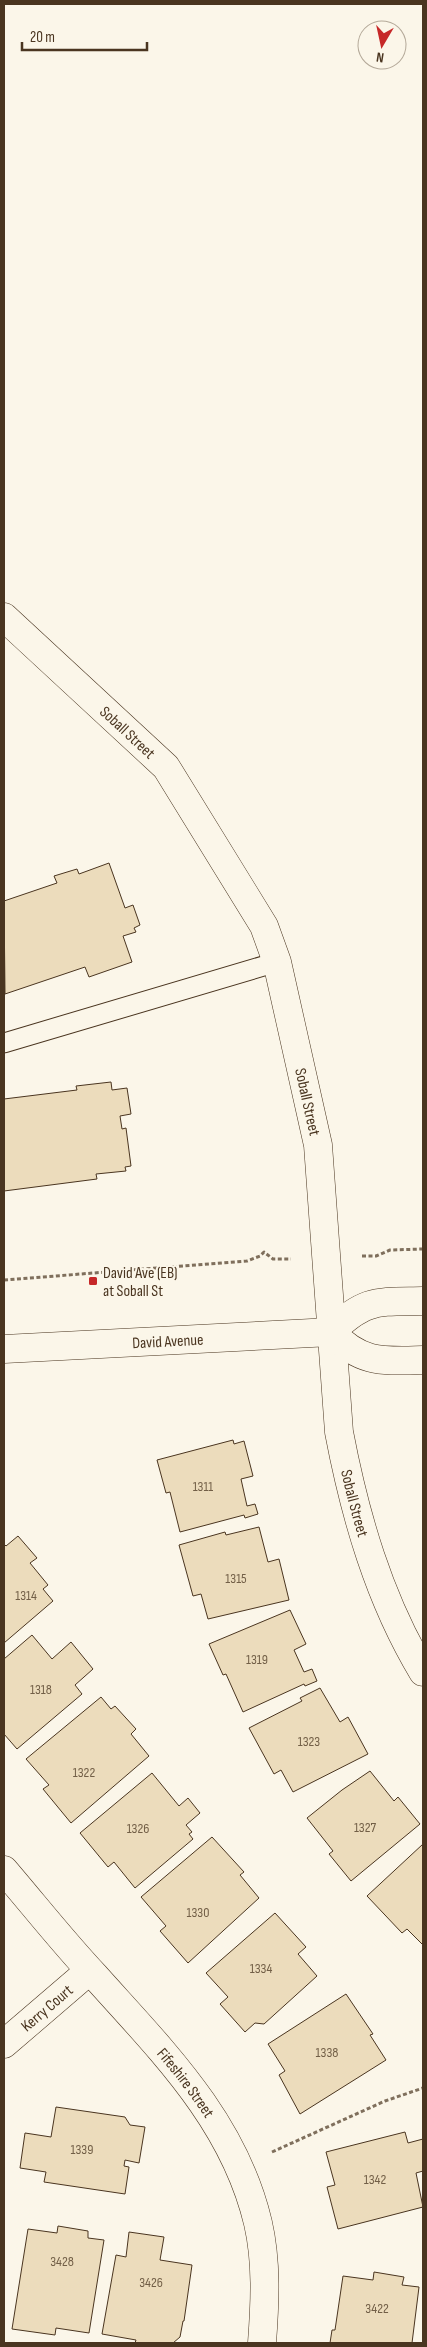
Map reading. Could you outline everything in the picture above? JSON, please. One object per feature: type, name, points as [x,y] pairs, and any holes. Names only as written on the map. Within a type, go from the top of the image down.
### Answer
[{"type":"street","name":"Soball Street","points":[[4,618],[166,767],[264,926],[277,962],[318,1145],[339,1432],[353,1500],[386,1601],[408,1648],[423,1672]]},
{"type":"street","points":[[423,1301],[369,1304],[346,1317],[331,1332],[343,1345],[368,1359],[385,1361],[423,1360]]},
{"type":"street","name":"David Avenue","points":[[4,1350],[331,1332]]},
{"type":"street","name":"Fifeshire Street","points":[[4,1870],[176,2066],[204,2103],[238,2166],[249,2193],[258,2224],[265,2283],[262,2343]]},
{"type":"street","name":"Kerry Court","points":[[4,2044],[90,1970]]},
{"type":"lane","points":[[4,1044],[277,962]]},
{"type":"path","points":[[376,1256],[390,1250],[423,1249]]},
{"type":"path","points":[[4,1280],[247,1261],[260,1256],[264,1252],[273,1259]]},
{"type":"path","points":[[238,2166],[385,2101],[423,2088]]},
{"type":"building","points":[[109,863],[125,908],[133,905],[140,925],[134,928],[136,932],[123,936],[132,962],[89,977],[85,967],[5,994],[4,901],[57,883],[54,876],[77,869],[79,874]]},
{"type":"building","points":[[111,1082],[112,1090],[127,1088],[131,1114],[120,1116],[122,1129],[126,1128],[131,1166],[125,1167],[126,1171],[96,1174],[97,1179],[4,1191],[4,1099],[77,1090],[76,1086]]},
{"type":"building","points":[[233,1440],[234,1444],[244,1441],[253,1476],[241,1479],[247,1506],[255,1504],[258,1514],[245,1518],[244,1515],[180,1532],[170,1492],[166,1493],[157,1460]]},
{"type":"building","points":[[259,1527],[268,1562],[279,1559],[289,1600],[208,1619],[201,1594],[193,1596],[179,1545],[225,1532],[226,1535]]},
{"type":"building","points":[[18,1536],[37,1558],[30,1563],[48,1585],[43,1589],[53,1601],[4,1643],[4,1544],[6,1546]]},
{"type":"building","points":[[290,1610],[306,1644],[294,1650],[304,1672],[312,1669],[317,1681],[305,1686],[304,1684],[243,1712],[226,1674],[223,1675],[209,1644]]},
{"type":"building","points":[[32,1635],[52,1659],[71,1642],[93,1669],[75,1685],[82,1694],[17,1749],[4,1734],[4,1659]]},
{"type":"building","points":[[320,1688],[340,1722],[348,1717],[368,1754],[293,1792],[281,1770],[274,1774],[249,1728],[302,1701],[300,1698]]},
{"type":"building","points":[[101,1697],[111,1709],[115,1706],[136,1729],[131,1734],[149,1756],[71,1823],[43,1789],[49,1785],[26,1759]]},
{"type":"building","points":[[370,1771],[394,1801],[398,1797],[420,1824],[351,1881],[329,1854],[333,1851],[307,1818],[342,1790]]},
{"type":"building","points":[[152,1773],[179,1806],[188,1798],[200,1813],[186,1825],[192,1832],[189,1834],[193,1839],[135,1888],[114,1862],[108,1867],[80,1833]]},
{"type":"building","points":[[212,1837],[244,1872],[240,1875],[259,1898],[188,1963],[160,1931],[166,1926],[141,1897]]},
{"type":"building","points":[[423,1844],[423,1945],[407,1929],[402,1933],[367,1896]]},
{"type":"building","points":[[275,1913],[306,1947],[298,1954],[317,1976],[264,2024],[255,2023],[245,2032],[220,2004],[228,1997],[206,1973]]},
{"type":"building","points":[[346,1994],[373,2034],[370,2035],[386,2060],[300,2114],[279,2075],[285,2071],[268,2044]]},
{"type":"building","points":[[56,2107],[125,2117],[130,2125],[145,2127],[139,2163],[125,2160],[124,2166],[129,2167],[125,2194],[44,2182],[46,2172],[20,2168],[25,2133],[51,2137]]},
{"type":"building","points":[[405,2132],[408,2143],[423,2139],[423,2171],[416,2173],[423,2207],[338,2229],[327,2187],[335,2185],[326,2152]]},
{"type":"building","points":[[58,2226],[88,2231],[88,2238],[104,2240],[89,2333],[56,2328],[55,2335],[12,2329],[28,2229],[57,2233]]},
{"type":"building","points":[[129,2232],[164,2237],[160,2260],[192,2265],[184,2321],[180,2337],[173,2343],[135,2343],[136,2340],[102,2334],[116,2255],[126,2257]]},
{"type":"building","points":[[374,2272],[404,2277],[402,2285],[419,2287],[412,2343],[330,2343],[332,2330],[335,2330],[343,2276],[373,2280]]},
{"type":"place","name":"David Ave (EB) at Soball St","points":[[93,1281]]}]
